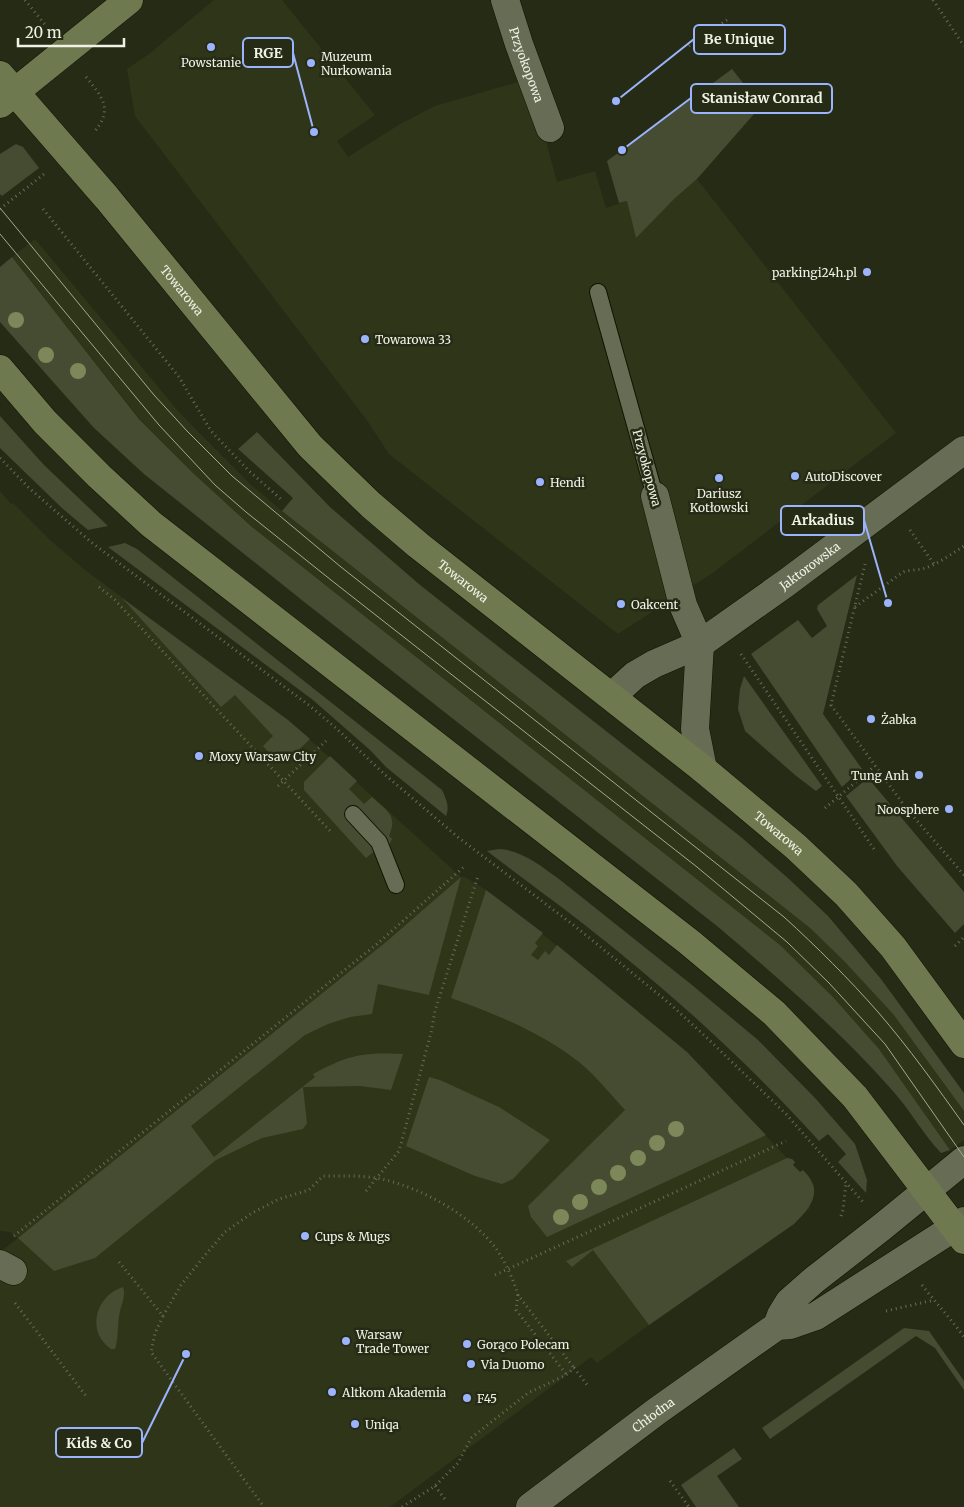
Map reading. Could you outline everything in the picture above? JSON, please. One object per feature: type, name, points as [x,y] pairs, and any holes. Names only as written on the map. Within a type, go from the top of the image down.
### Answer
[{"type":"main road","points":[[5,90],[129,0]]},
{"type":"main road","name":"Towarowa","points":[[5,90],[107,198],[310,446],[371,505],[418,545],[612,696],[795,846],[846,894],[893,947],[964,1044]]},
{"type":"main road","points":[[0,369],[45,422],[151,524],[689,942],[774,1013],[855,1097],[928,1191],[961,1229]]},
{"type":"street","name":"Przyokopowa","points":[[505,0],[550,128]]},
{"type":"street","name":"Jaktorowska","points":[[612,696],[635,675],[654,664],[700,644],[786,583],[964,450]]},
{"type":"street","name":"Przyokopowa","points":[[655,496],[683,605],[700,644]]},
{"type":"street","points":[[700,644],[695,729],[703,769]]},
{"type":"street","name":"Chłodna","points":[[777,1326],[789,1302],[964,1160]]},
{"type":"street","name":"Chłodna","points":[[530,1507],[657,1411],[777,1326],[790,1325],[816,1316],[961,1229]]},
{"type":"lane","name":"Przyokopowa","points":[[598,292],[655,496]]},
{"type":"lane","points":[[353,814],[379,842],[396,885]]},
{"type":"path","points":[[25,0],[44,23]]},
{"type":"path","points":[[933,0],[964,46]]},
{"type":"path","points":[[688,46],[727,20]]},
{"type":"path","points":[[92,84],[104,101],[105,112],[102,123],[92,134]]},
{"type":"path","points":[[0,209],[49,170]]},
{"type":"path","points":[[42,209],[180,377],[211,431],[249,472],[282,500]]},
{"type":"path","points":[[0,458],[30,488],[91,542],[310,706],[337,728],[383,773],[459,838],[576,927],[669,1003],[786,1114],[868,1207]]},
{"type":"path","points":[[909,527],[934,564]]},
{"type":"path","points":[[855,607],[903,572],[911,569],[921,569],[934,564],[964,546]]},
{"type":"path","points":[[866,559],[831,705],[906,808],[964,875]]},
{"type":"path","points":[[99,587],[114,599],[336,838]]},
{"type":"path","points":[[741,654],[876,852]]},
{"type":"path","points":[[278,786],[326,740]]},
{"type":"path","points":[[825,808],[875,766]]},
{"type":"path","points":[[7,1259],[466,866]]},
{"type":"path","points":[[366,1191],[399,1151],[435,1011],[478,876]]},
{"type":"path","points":[[955,946],[964,937]]},
{"type":"path","points":[[495,1275],[786,1141]]},
{"type":"path","points":[[264,1507],[151,1352],[155,1333],[182,1285],[225,1232],[252,1213],[279,1199],[309,1190],[323,1176],[345,1175],[376,1178],[412,1188],[440,1202],[471,1223],[497,1250],[508,1270],[518,1295],[588,1386]]},
{"type":"path","points":[[119,1262],[163,1316]]},
{"type":"path","points":[[919,1281],[946,1312],[964,1337]]},
{"type":"path","points":[[518,1295],[516,1310],[566,1374]]},
{"type":"path","points":[[12,1299],[86,1396]]},
{"type":"path","points":[[402,1507],[434,1486],[458,1462],[471,1438],[528,1393],[574,1368]]},
{"type":"path","points":[[670,1481],[689,1507]]},
{"type":"path","points":[[434,1486],[447,1502]]},
{"type":"shaded area","points":[[214,0],[282,0],[375,115],[337,141],[348,157],[400,124],[435,106],[518,82],[544,134],[557,182],[595,171],[606,208],[627,201],[674,199],[697,179],[896,433],[714,572],[618,634],[389,454],[366,419],[135,116],[127,69],[149,54]]},
{"type":"shaded area","points":[[732,69],[761,106],[697,179],[674,199],[636,238],[627,201],[619,203],[607,161]]},
{"type":"shaded area","points":[[16,144],[23,147],[39,168],[2,196],[0,194],[0,154]]},
{"type":"shaded area","points":[[35,239],[179,412],[249,483],[810,928],[844,961],[893,1014],[964,1111],[964,1140],[950,1150],[879,1049],[833,997],[780,945],[252,527],[193,473],[139,418],[12,257]]},
{"type":"shaded area","points":[[12,257],[139,419],[193,473],[252,527],[780,945],[833,997],[879,1049],[950,1150],[941,1153],[899,1098],[851,1046],[717,926],[144,474],[94,428],[0,322],[0,267]]},
{"type":"shaded area","points":[[0,416],[44,465],[108,526],[88,530],[63,509],[0,448]]},
{"type":"shaded area","points":[[257,432],[330,507],[420,585],[741,837],[828,916],[881,979],[964,1093],[964,1111],[893,1014],[844,961],[810,928],[282,511],[293,498],[238,449]]},
{"type":"shaded area","points":[[0,491],[11,504],[13,503],[50,540],[85,570],[288,720],[461,877],[465,877],[486,890],[513,910],[687,1052],[787,1158],[795,1162],[793,1165],[800,1172],[803,1170],[814,1185],[814,1193],[809,1209],[794,1224],[597,1363],[591,1357],[390,1507],[0,1507],[0,1252],[18,1238],[10,1232],[0,1231]]},
{"type":"shaded area","points":[[125,543],[137,549],[442,790],[448,806],[446,816],[386,767],[370,750],[313,700],[108,547]]},
{"type":"shaded area","points":[[857,575],[823,714],[862,769],[842,787],[751,654],[798,620],[812,638],[827,626],[817,609],[818,605]]},
{"type":"shaded area","points":[[122,598],[288,720],[310,739],[287,761],[283,763],[276,760],[263,746],[273,736],[235,695],[221,707]]},
{"type":"shaded area","points":[[744,676],[822,786],[816,791],[745,731],[738,709],[740,689]]},
{"type":"shaded area","points":[[330,756],[357,781],[349,789],[364,804],[372,797],[392,818],[389,836],[392,839],[388,847],[372,853],[366,858],[304,790],[304,782]]},
{"type":"shaded area","points":[[868,778],[964,892],[964,924],[955,933],[897,866],[846,796]]},
{"type":"shaded area","points":[[499,849],[516,852],[538,864],[559,879],[758,1040],[816,1099],[855,1144],[867,1180],[866,1193],[838,1162],[846,1154],[828,1134],[819,1141],[763,1082],[675,999],[613,947],[487,851]]},
{"type":"shaded area","points":[[461,877],[429,995],[378,984],[372,1014],[350,1017],[328,1024],[305,1035],[191,1126],[214,1157],[315,1077],[313,1074],[346,1059],[366,1054],[403,1054],[391,1090],[360,1086],[303,1087],[307,1123],[303,1129],[262,1138],[216,1160],[95,1258],[54,1271],[18,1238],[386,942]]},
{"type":"shaded area","points":[[486,890],[543,933],[535,943],[538,946],[531,955],[538,960],[545,951],[549,955],[557,945],[687,1052],[766,1135],[547,1237],[531,1217],[528,1206],[625,1110],[579,1062],[550,1042],[518,1025],[451,998]]},
{"type":"shaded area","points":[[429,1077],[440,1080],[499,1107],[550,1140],[513,1179],[502,1184],[475,1176],[406,1146]]},
{"type":"shaded area","points":[[787,1158],[795,1162],[793,1165],[800,1172],[803,1170],[813,1185],[813,1198],[806,1211],[794,1224],[649,1325],[593,1250],[572,1267],[566,1261]]},
{"type":"shaded area","points":[[123,1287],[124,1296],[119,1316],[118,1335],[115,1349],[111,1349],[103,1342],[98,1333],[97,1315],[100,1306],[106,1298]]},
{"type":"shaded area","points":[[904,1328],[929,1331],[964,1381],[964,1390],[935,1348],[916,1336],[770,1439],[762,1428]]},
{"type":"shaded area","points":[[734,1448],[742,1459],[717,1476],[739,1507],[696,1507],[681,1485]]},
{"type":"tram line","points":[[0,208],[154,395],[232,476],[341,567],[784,917],[856,987],[878,1012],[912,1054],[964,1125]]},
{"type":"tram line","points":[[0,234],[159,425],[215,485],[331,580],[697,867],[787,942],[829,983],[885,1044],[964,1157]]},
{"type":"place","name":"Powstanie","points":[[211,47]]},
{"type":"place","name":"Muzeum Nurkowania","points":[[311,63]]},
{"type":"place","name":"Be Unique","points":[[616,101]]},
{"type":"place","name":"RGE","points":[[314,132]]},
{"type":"place","name":"Stanisław Conrad","points":[[622,150]]},
{"type":"place","name":"parkingi24h.pl","points":[[867,272]]},
{"type":"place","name":"Towarowa 33","points":[[365,339]]},
{"type":"place","name":"AutoDiscover","points":[[795,476]]},
{"type":"place","name":"Dariusz Kotłowski","points":[[719,478]]},
{"type":"place","name":"Hendi","points":[[540,482]]},
{"type":"place","name":"Arkadius","points":[[888,603]]},
{"type":"place","name":"Oakcent","points":[[621,604]]},
{"type":"place","name":"Żabka","points":[[871,719]]},
{"type":"place","name":"Moxy Warsaw City","points":[[199,756]]},
{"type":"place","name":"Tung Anh","points":[[919,775]]},
{"type":"place","name":"Noosphere","points":[[949,809]]},
{"type":"place","name":"Cups & Mugs","points":[[305,1236]]},
{"type":"place","name":"Warsaw Trade Tower","points":[[346,1341]]},
{"type":"place","name":"Gorąco Polecam","points":[[467,1344]]},
{"type":"place","name":"Kids & Co","points":[[186,1354]]},
{"type":"place","name":"Via Duomo","points":[[471,1364]]},
{"type":"place","name":"Altkom Akademia","points":[[332,1392]]},
{"type":"place","name":"F45","points":[[467,1398]]},
{"type":"place","name":"Uniqa","points":[[355,1424]]}]
